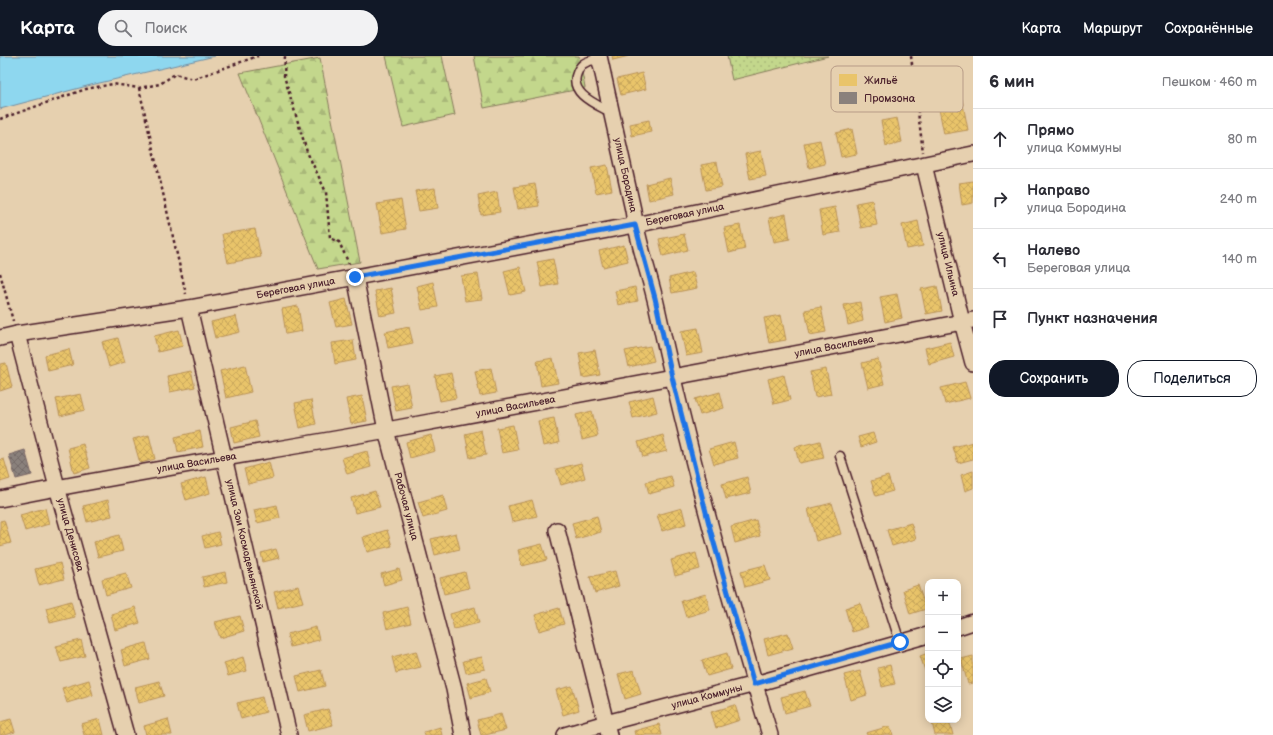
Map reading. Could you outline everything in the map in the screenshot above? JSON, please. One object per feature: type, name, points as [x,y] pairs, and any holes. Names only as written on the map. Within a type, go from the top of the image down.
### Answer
[{"type":"street","name":"улица Бородина","points":[[600,60],[635,225],[655,298],[672,377],[712,536],[770,735]]},
{"type":"street","name":"Береговая улица","points":[[0,338],[17,334],[189,308],[635,225],[973,154]]},
{"type":"street","name":"улица Ильина","points":[[924,165],[967,321],[973,363]]},
{"type":"street","name":"Рабочая улица","points":[[355,277],[386,430],[454,688],[462,735]]},
{"type":"street","name":"улица Зои Космодемьянской","points":[[189,308],[289,735]]},
{"type":"street","name":"улица Васильева","points":[[0,499],[224,457],[386,430],[967,321]]},
{"type":"street","name":"улица Денисова","points":[[17,334],[126,735]]},
{"type":"street","points":[[557,530],[608,729]]},
{"type":"street","points":[[961,625],[973,622]]},
{"type":"street","name":"улица Коммуны","points":[[565,735],[608,729],[754,684],[925,636]]},
{"type":"lane","points":[[600,60],[592,60],[580,66],[575,77],[576,87],[582,95],[591,102],[612,113]]},
{"type":"lane","points":[[840,456],[900,642]]},
{"type":"path","points":[[0,119],[86,89],[113,84],[139,88],[160,84],[175,74],[193,79],[258,56]]},
{"type":"path","points":[[285,56],[284,76],[307,152],[326,192],[330,238],[339,242],[355,277]]},
{"type":"path","points":[[911,56],[912,66]]},
{"type":"path","points":[[139,88],[189,308]]},
{"type":"path","points":[[918,112],[924,165]]},
{"type":"path","points":[[0,273],[17,334]]},
{"type":"green space","points":[[386,56],[442,56],[455,115],[403,127]]},
{"type":"green space","points":[[474,56],[579,56],[585,88],[484,108]]},
{"type":"green space","points":[[727,56],[828,56],[732,80]]},
{"type":"green space","points":[[320,58],[360,262],[318,269],[240,73]]},
{"type":"water","points":[[0,56],[215,56],[91,85],[0,109]]},
{"type":"building: Жильё","points":[[612,56],[629,56],[613,60]]},
{"type":"building: Жильё","points":[[642,73],[646,89],[621,95],[617,79]]},
{"type":"building: Жильё","points":[[963,104],[968,130],[944,134],[940,112],[963,112]]},
{"type":"building: Жильё","points":[[897,118],[902,142],[886,146],[881,121]]},
{"type":"building: Жильё","points":[[649,120],[651,132],[632,136],[630,124]]},
{"type":"building: Жильё","points":[[852,129],[857,154],[841,157],[836,133]]},
{"type":"building: Жильё","points":[[820,140],[825,164],[809,168],[804,143]]},
{"type":"building: Жильё","points":[[761,151],[766,176],[750,179],[745,154]]},
{"type":"building: Жильё","points":[[717,162],[722,187],[706,190],[701,165]]},
{"type":"building: Жильё","points":[[607,165],[612,190],[596,193],[591,168]]},
{"type":"building: Жильё","points":[[670,178],[674,194],[649,200],[646,184]]},
{"type":"building: Жильё","points":[[973,181],[973,203],[962,205],[959,183]]},
{"type":"building: Жильё","points":[[535,184],[539,206],[518,209],[514,187]]},
{"type":"building: Жильё","points":[[435,188],[438,208],[419,211],[415,191]]},
{"type":"building: Жильё","points":[[497,192],[500,212],[481,215],[478,196]]},
{"type":"building: Жильё","points":[[401,200],[406,229],[382,233],[377,204]]},
{"type":"building: Жильё","points":[[872,200],[877,225],[861,228],[856,203]]},
{"type":"building: Жильё","points":[[835,207],[840,232],[823,235],[819,210]]},
{"type":"building: Жильё","points":[[786,214],[790,239],[774,242],[769,218]]},
{"type":"building: Жильё","points":[[918,221],[923,246],[907,249],[902,225]]},
{"type":"building: Жильё","points":[[740,225],[745,249],[729,253],[724,228]]},
{"type":"building: Жильё","points":[[255,229],[261,257],[228,263],[222,234]]},
{"type":"building: Жильё","points":[[684,234],[688,250],[663,256],[659,239]]},
{"type":"building: Жильё","points":[[624,245],[628,261],[603,267],[599,251]]},
{"type":"building: Жильё","points":[[553,259],[558,284],[542,287],[537,262]]},
{"type":"building: Жильё","points":[[520,267],[526,292],[510,295],[504,271]]},
{"type":"building: Жильё","points":[[693,272],[697,288],[672,293],[669,278]]},
{"type":"building: Жильё","points":[[478,274],[482,299],[465,301],[461,276]]},
{"type":"building: Жильё","points":[[433,282],[438,307],[422,310],[417,286]]},
{"type":"building: Жильё","points":[[937,286],[942,311],[926,314],[921,289]]},
{"type":"building: Жильё","points":[[635,287],[638,301],[618,305],[615,291]]},
{"type":"building: Жильё","points":[[391,288],[396,313],[380,316],[375,291]]},
{"type":"building: Жильё","points":[[897,294],[902,318],[885,322],[880,297]]},
{"type":"building: Жильё","points":[[346,299],[352,324],[336,327],[330,303]]},
{"type":"building: Жильё","points":[[860,302],[863,321],[848,325],[844,305]]},
{"type":"building: Жильё","points":[[298,306],[302,331],[286,334],[282,309]]},
{"type":"building: Жильё","points":[[821,307],[826,332],[810,335],[805,310]]},
{"type":"building: Жильё","points":[[781,315],[786,340],[769,343],[764,318]]},
{"type":"building: Жильё","points":[[236,316],[240,332],[215,338],[211,322]]},
{"type":"building: Жильё","points":[[409,327],[413,343],[388,348],[385,332]]},
{"type":"building: Жильё","points":[[698,328],[703,353],[686,356],[681,331]]},
{"type":"building: Жильё","points":[[179,330],[183,346],[158,352],[154,336]]},
{"type":"building: Жильё","points":[[118,338],[125,362],[109,367],[102,342]]},
{"type":"building: Жильё","points":[[353,340],[356,360],[335,364],[332,343]]},
{"type":"building: Жильё","points":[[950,342],[954,357],[929,364],[925,348]]},
{"type":"building: Жильё","points":[[650,346],[654,361],[629,367],[625,351]]},
{"type":"building: Жильё","points":[[69,349],[73,365],[48,371],[45,355]]},
{"type":"building: Жильё","points":[[595,350],[600,375],[583,378],[579,353]]},
{"type":"building: Жильё","points":[[553,358],[558,383],[541,386],[537,361]]},
{"type":"building: Жильё","points":[[878,359],[884,384],[868,388],[862,363]]},
{"type":"building: Жильё","points":[[6,363],[12,387],[0,391],[0,364]]},
{"type":"building: Жильё","points":[[245,365],[251,392],[226,398],[220,371]]},
{"type":"building: Жильё","points":[[491,368],[496,393],[480,396],[475,371]]},
{"type":"building: Жильё","points":[[826,369],[831,394],[815,397],[810,372]]},
{"type":"building: Жильё","points":[[191,371],[195,387],[170,392],[167,376]]},
{"type":"building: Жильё","points":[[451,373],[456,398],[440,401],[435,376]]},
{"type":"building: Жильё","points":[[784,375],[790,400],[774,404],[768,379]]},
{"type":"building: Жильё","points":[[965,382],[970,398],[945,404],[941,388]]},
{"type":"building: Жильё","points":[[407,383],[412,408],[396,411],[391,386]]},
{"type":"building: Жильё","points":[[720,392],[724,408],[700,415],[695,399]]},
{"type":"building: Жильё","points":[[81,394],[85,410],[60,416],[56,399]]},
{"type":"building: Жильё","points":[[362,396],[367,421],[351,424],[346,399]]},
{"type":"building: Жильё","points":[[653,396],[657,412],[633,418],[629,402]]},
{"type":"building: Жильё","points":[[311,400],[316,424],[300,428],[295,403]]},
{"type":"building: Жильё","points":[[592,411],[598,436],[582,440],[576,415]]},
{"type":"building: Жильё","points":[[554,418],[559,443],[543,446],[538,421]]},
{"type":"building: Жильё","points":[[255,421],[259,437],[234,443],[231,427]]},
{"type":"building: Жильё","points":[[513,425],[518,450],[502,453],[497,428]]},
{"type":"building: Жильё","points":[[481,430],[486,455],[470,458],[465,434]]},
{"type":"building: Жильё","points":[[200,431],[203,447],[178,452],[175,437]]},
{"type":"building: Жильё","points":[[873,433],[876,442],[861,447],[858,437]]},
{"type":"building: Жильё","points":[[149,435],[155,459],[140,463],[133,439]]},
{"type":"building: Жильё","points":[[431,435],[435,451],[410,458],[406,442]]},
{"type":"building: Жильё","points":[[663,435],[667,451],[643,457],[638,442]]},
{"type":"building: Жильё","points":[[820,441],[824,458],[799,463],[795,447]]},
{"type":"building: Жильё","points":[[734,442],[738,458],[714,464],[709,449]]},
{"type":"building: Жильё","points":[[973,442],[973,459],[958,463],[953,447]]},
{"type":"building: Жильё","points":[[83,444],[90,468],[74,473],[68,448]]},
{"type":"building: Жильё","points":[[367,451],[371,467],[347,474],[342,458]]},
{"type":"building: Жильё","points":[[4,459],[10,479],[0,482],[0,460]]},
{"type":"building: Жильё","points":[[269,462],[273,478],[248,484],[244,469]]},
{"type":"building: Жильё","points":[[581,463],[585,478],[561,485],[556,469]]},
{"type":"building: Жильё","points":[[973,471],[973,488],[965,491],[961,475]]},
{"type":"building: Жильё","points":[[671,476],[674,487],[649,494],[646,482]]},
{"type":"building: Жильё","points":[[888,476],[893,491],[876,496],[871,481]]},
{"type":"building: Жильё","points":[[206,477],[210,493],[186,500],[181,484]]},
{"type":"building: Жильё","points":[[747,477],[751,493],[726,499],[722,484]]},
{"type":"building: Жильё","points":[[375,491],[380,507],[355,513],[351,498]]},
{"type":"building: Жильё","points":[[443,495],[447,511],[423,518],[418,502]]},
{"type":"building: Жильё","points":[[108,500],[112,516],[87,522],[83,506]]},
{"type":"building: Жильё","points":[[532,500],[537,516],[512,522],[508,506]]},
{"type":"building: Жильё","points":[[832,503],[841,534],[816,541],[808,509]]},
{"type":"building: Жильё","points":[[277,505],[280,518],[257,523],[254,510]]},
{"type":"building: Жильё","points":[[45,508],[49,524],[25,531],[20,515]]},
{"type":"building: Жильё","points":[[682,508],[686,524],[662,531],[657,515]]},
{"type":"building: Жильё","points":[[597,516],[601,532],[576,539],[572,523]]},
{"type":"building: Жильё","points":[[4,520],[11,543],[0,546],[0,521]]},
{"type":"building: Жильё","points":[[756,520],[760,536],[735,543],[731,527]]},
{"type":"building: Жильё","points":[[911,523],[916,539],[892,546],[887,530]]},
{"type":"building: Жильё","points":[[387,530],[392,546],[367,552],[363,537]]},
{"type":"building: Жильё","points":[[218,532],[221,544],[205,548],[202,536]]},
{"type":"building: Жильё","points":[[456,533],[460,549],[435,555],[431,539]]},
{"type":"building: Жильё","points":[[119,535],[123,551],[98,557],[94,542]]},
{"type":"building: Жильё","points":[[542,544],[547,560],[522,566],[518,550]]},
{"type":"building: Жильё","points":[[276,549],[279,558],[263,562],[261,553]]},
{"type":"building: Жильё","points":[[696,553],[700,569],[675,576],[671,560]]},
{"type":"building: Жильё","points":[[60,563],[64,579],[39,585],[35,569]]},
{"type":"building: Жильё","points":[[765,565],[770,580],[745,587],[741,571]]},
{"type":"building: Жильё","points":[[399,569],[402,580],[384,585],[381,574]]},
{"type":"building: Жильё","points":[[615,571],[619,586],[595,593],[590,577]]},
{"type":"building: Жильё","points":[[225,572],[227,582],[204,587],[202,577]]},
{"type":"building: Жильё","points":[[465,572],[469,588],[444,594],[440,578]]},
{"type":"building: Жильё","points":[[126,573],[131,588],[106,595],[102,579]]},
{"type":"building: Жильё","points":[[918,585],[925,609],[910,614],[903,590]]},
{"type":"building: Жильё","points":[[298,586],[303,602],[278,608],[274,592]]},
{"type":"building: Жильё","points":[[706,594],[710,610],[686,617],[681,601]]},
{"type":"building: Жильё","points":[[71,601],[75,617],[50,623],[46,608]]},
{"type":"building: Жильё","points":[[860,603],[868,627],[852,632],[845,608]]},
{"type":"building: Жильё","points":[[135,607],[140,623],[115,630],[111,614]]},
{"type":"building: Жильё","points":[[407,607],[411,623],[387,629],[383,613]]},
{"type":"building: Жильё","points":[[475,607],[479,623],[454,629],[450,614]]},
{"type":"building: Жильё","points":[[559,608],[564,624],[539,631],[535,615]]},
{"type":"building: Жильё","points":[[240,616],[244,631],[220,638],[215,622]]},
{"type":"building: Жильё","points":[[316,627],[319,640],[290,647],[287,634]]},
{"type":"building: Жильё","points":[[788,633],[793,648],[768,655],[764,639]]},
{"type":"building: Жильё","points":[[81,640],[85,656],[61,662],[56,646]]},
{"type":"building: Жильё","points":[[146,643],[150,659],[125,666],[121,650]]},
{"type":"building: Жильё","points":[[416,651],[421,667],[396,673],[392,657]]},
{"type":"building: Жильё","points":[[727,653],[731,669],[707,676],[702,660]]},
{"type":"building: Жильё","points":[[925,654],[925,670],[920,656]]},
{"type":"building: Жильё","points":[[973,656],[973,683],[968,684],[961,659]]},
{"type":"building: Жильё","points":[[243,657],[247,671],[228,676],[224,663]]},
{"type":"building: Жильё","points":[[482,657],[485,669],[466,673],[463,661]]},
{"type":"building: Жильё","points":[[890,665],[895,684],[882,687],[878,668]]},
{"type":"building: Жильё","points":[[321,670],[325,686],[300,692],[296,676]]},
{"type":"building: Жильё","points":[[634,670],[641,694],[625,699],[618,674]]},
{"type":"building: Жильё","points":[[860,671],[867,695],[851,700],[844,675]]},
{"type":"building: Жильё","points":[[486,678],[490,692],[471,698],[467,683]]},
{"type":"building: Жильё","points":[[89,680],[93,695],[67,703],[62,688]]},
{"type":"building: Жильё","points":[[159,681],[164,696],[139,703],[135,687]]},
{"type":"building: Жильё","points":[[572,686],[579,710],[563,715],[556,690]]},
{"type":"building: Жильё","points":[[805,691],[810,706],[785,713],[781,697]]},
{"type":"building: Жильё","points":[[262,697],[266,712],[241,719],[237,703]]},
{"type":"building: Жильё","points":[[735,705],[740,720],[716,728],[711,712]]},
{"type":"building: Жильё","points":[[328,709],[333,725],[308,731],[304,715]]},
{"type":"building: Жильё","points":[[501,714],[506,730],[481,735],[477,720]]},
{"type":"building: Жильё","points":[[11,719],[15,732],[0,735],[0,722]]},
{"type":"building: Жильё","points":[[100,719],[104,735],[84,735],[81,724]]},
{"type":"building: Жильё","points":[[168,719],[172,735],[146,735],[144,726]]},
{"type":"building: Жильё","points":[[932,723],[950,723],[953,735],[935,735]]},
{"type":"building: Жильё","points":[[659,724],[662,735],[635,735],[634,731]]},
{"type":"building: Жильё","points":[[890,726],[893,735],[867,735],[866,733]]},
{"type":"building: Жильё","points":[[440,727],[442,735],[425,735],[424,732]]},
{"type":"building: Промзона","points":[[25,450],[32,475],[16,479],[9,455]]},
{"type":"route","points":[[355,277],[635,225],[655,298],[672,377],[712,536],[754,684],[900,642]]}]
